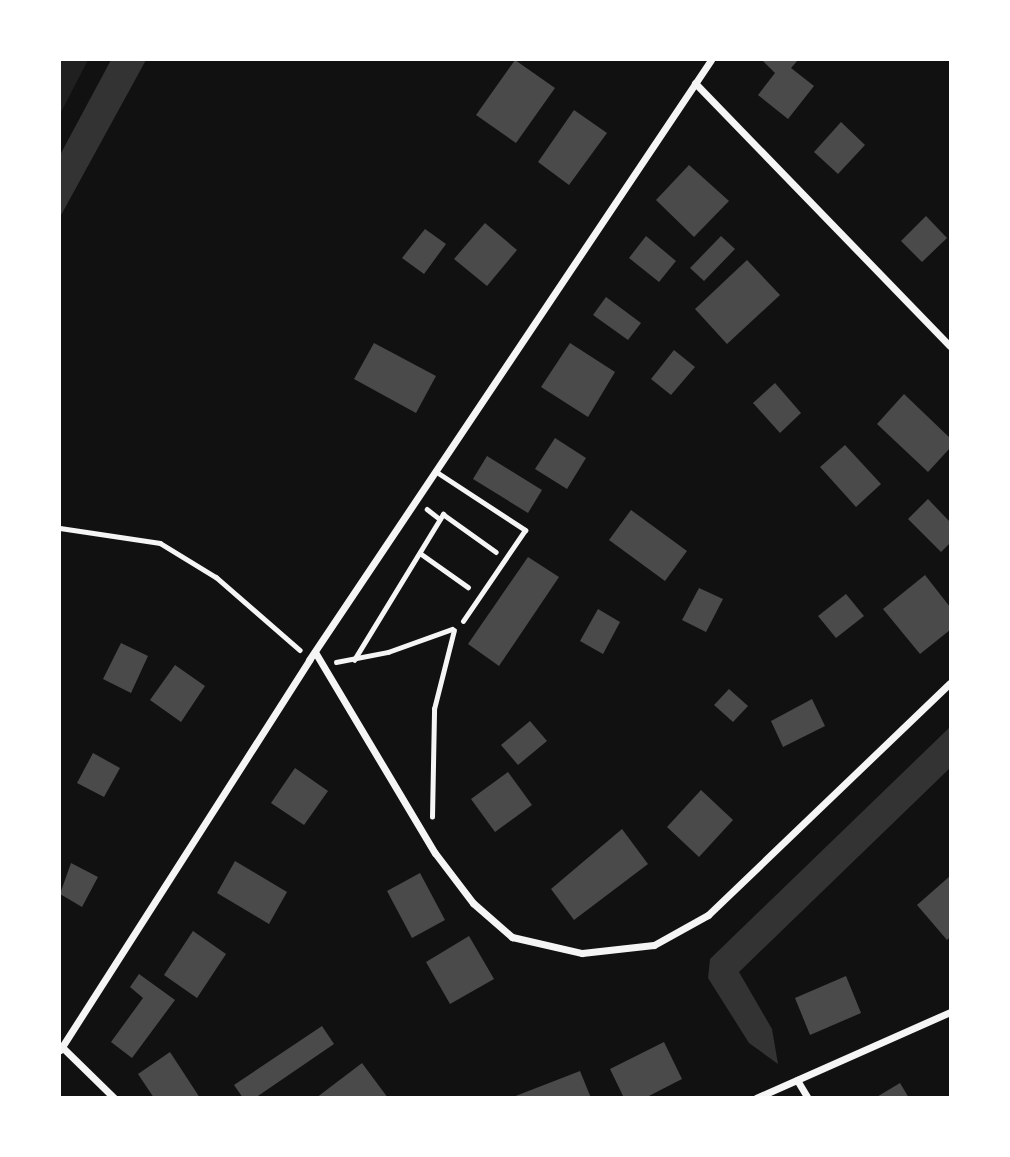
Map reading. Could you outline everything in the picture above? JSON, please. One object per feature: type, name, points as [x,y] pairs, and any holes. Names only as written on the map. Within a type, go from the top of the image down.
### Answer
[{"type":"street","points":[[114,1097],[61,1049],[314,652],[711,60]]},
{"type":"street","points":[[695,83],[950,346]]},
{"type":"street","points":[[314,652],[435,853],[473,903],[512,937],[582,953],[654,945],[708,915],[950,683]]},
{"type":"street","points":[[757,1097],[950,1012]]},
{"type":"street","points":[[797,1080],[808,1097]]},
{"type":"lane","points":[[435,471],[525,530],[463,621]]},
{"type":"path","points":[[354,660],[443,514],[506,559]]},
{"type":"path","points":[[60,528],[160,542],[216,577],[309,660]]},
{"type":"path","points":[[419,553],[481,596]]},
{"type":"path","points":[[321,664],[354,660],[455,628],[463,621]]},
{"type":"path","points":[[435,853],[430,787],[433,722],[440,674],[455,628]]},
{"type":"shaded area","points":[[60,60],[88,60],[60,114]]},
{"type":"shaded area","points":[[111,60],[146,60],[60,217],[60,155]]},
{"type":"shaded area","points":[[950,727],[950,768],[739,972],[772,1029],[778,1064],[749,1043],[708,978],[710,959]]},
{"type":"building","points":[[515,60],[555,88],[516,143],[476,115]]},
{"type":"building","points":[[762,60],[798,60],[791,68],[814,86],[788,119],[758,95],[775,73]]},
{"type":"building","points":[[574,110],[607,133],[569,185],[538,162]]},
{"type":"building","points":[[841,122],[865,145],[838,174],[814,152]]},
{"type":"building","points":[[689,165],[729,201],[694,237],[656,200]]},
{"type":"building","points":[[926,216],[947,238],[922,262],[901,241]]},
{"type":"building","points":[[485,223],[517,250],[487,286],[454,259]]},
{"type":"building","points":[[425,229],[446,244],[424,274],[402,258]]},
{"type":"building","points":[[646,236],[676,261],[659,282],[629,258]]},
{"type":"building","points":[[721,236],[735,249],[704,281],[690,268]]},
{"type":"building","points":[[747,260],[780,295],[727,344],[695,309]]},
{"type":"building","points":[[606,297],[641,323],[628,340],[593,315]]},
{"type":"building","points":[[374,343],[436,376],[416,413],[354,379]]},
{"type":"building","points":[[570,343],[615,372],[588,417],[541,387]]},
{"type":"building","points":[[674,350],[695,367],[671,395],[651,379]]},
{"type":"building","points":[[775,383],[801,413],[780,433],[753,403]]},
{"type":"building","points":[[904,394],[950,438],[950,448],[928,472],[877,424]]},
{"type":"building","points":[[555,438],[586,458],[567,489],[535,469]]},
{"type":"building","points":[[845,445],[881,484],[856,507],[820,467]]},
{"type":"building","points":[[487,456],[542,490],[528,513],[473,479]]},
{"type":"building","points":[[928,499],[950,522],[950,543],[941,552],[908,519]]},
{"type":"building","points":[[631,510],[687,551],[665,581],[609,540]]},
{"type":"building","points":[[528,557],[559,577],[499,666],[468,644]]},
{"type":"building","points":[[925,575],[950,607],[950,630],[920,654],[883,609]]},
{"type":"building","points":[[699,588],[723,599],[706,632],[682,620]]},
{"type":"building","points":[[846,594],[864,616],[836,638],[818,616]]},
{"type":"building","points":[[598,609],[620,622],[603,654],[580,641]]},
{"type":"building","points":[[121,643],[148,656],[131,693],[103,679]]},
{"type":"building","points":[[175,665],[205,686],[181,722],[150,700]]},
{"type":"building","points":[[729,689],[748,706],[733,722],[714,705]]},
{"type":"building","points":[[812,699],[825,726],[783,747],[771,721]]},
{"type":"building","points":[[530,721],[547,741],[518,765],[501,745]]},
{"type":"building","points":[[93,753],[120,768],[104,797],[77,783]]},
{"type":"building","points":[[295,768],[328,791],[304,825],[271,803]]},
{"type":"building","points":[[508,772],[532,805],[495,832],[471,799]]},
{"type":"building","points":[[701,790],[733,820],[699,857],[667,827]]},
{"type":"building","points":[[622,829],[648,864],[574,920],[551,889]]},
{"type":"building","points":[[235,861],[287,892],[269,924],[217,893]]},
{"type":"building","points":[[71,863],[98,877],[82,907],[60,894]]},
{"type":"building","points":[[420,873],[445,920],[412,938],[387,891]]},
{"type":"building","points":[[950,876],[950,937],[947,940],[917,905]]},
{"type":"building","points":[[193,931],[226,954],[197,998],[164,975]]},
{"type":"building","points":[[469,936],[494,979],[450,1004],[426,962]]},
{"type":"building","points":[[139,974],[175,1000],[132,1058],[111,1042],[143,998],[130,987]]},
{"type":"building","points":[[846,976],[861,1013],[810,1035],[795,998]]},
{"type":"building","points":[[322,1026],[334,1044],[255,1098],[243,1098],[234,1085]]},
{"type":"building","points":[[664,1042],[682,1079],[645,1098],[624,1098],[610,1069]]},
{"type":"building","points":[[170,1052],[200,1098],[154,1098],[138,1074]]},
{"type":"building","points":[[362,1063],[388,1098],[316,1098]]},
{"type":"building","points":[[580,1071],[591,1098],[513,1098],[513,1097]]},
{"type":"building","points":[[900,1083],[909,1098],[875,1098]]}]
